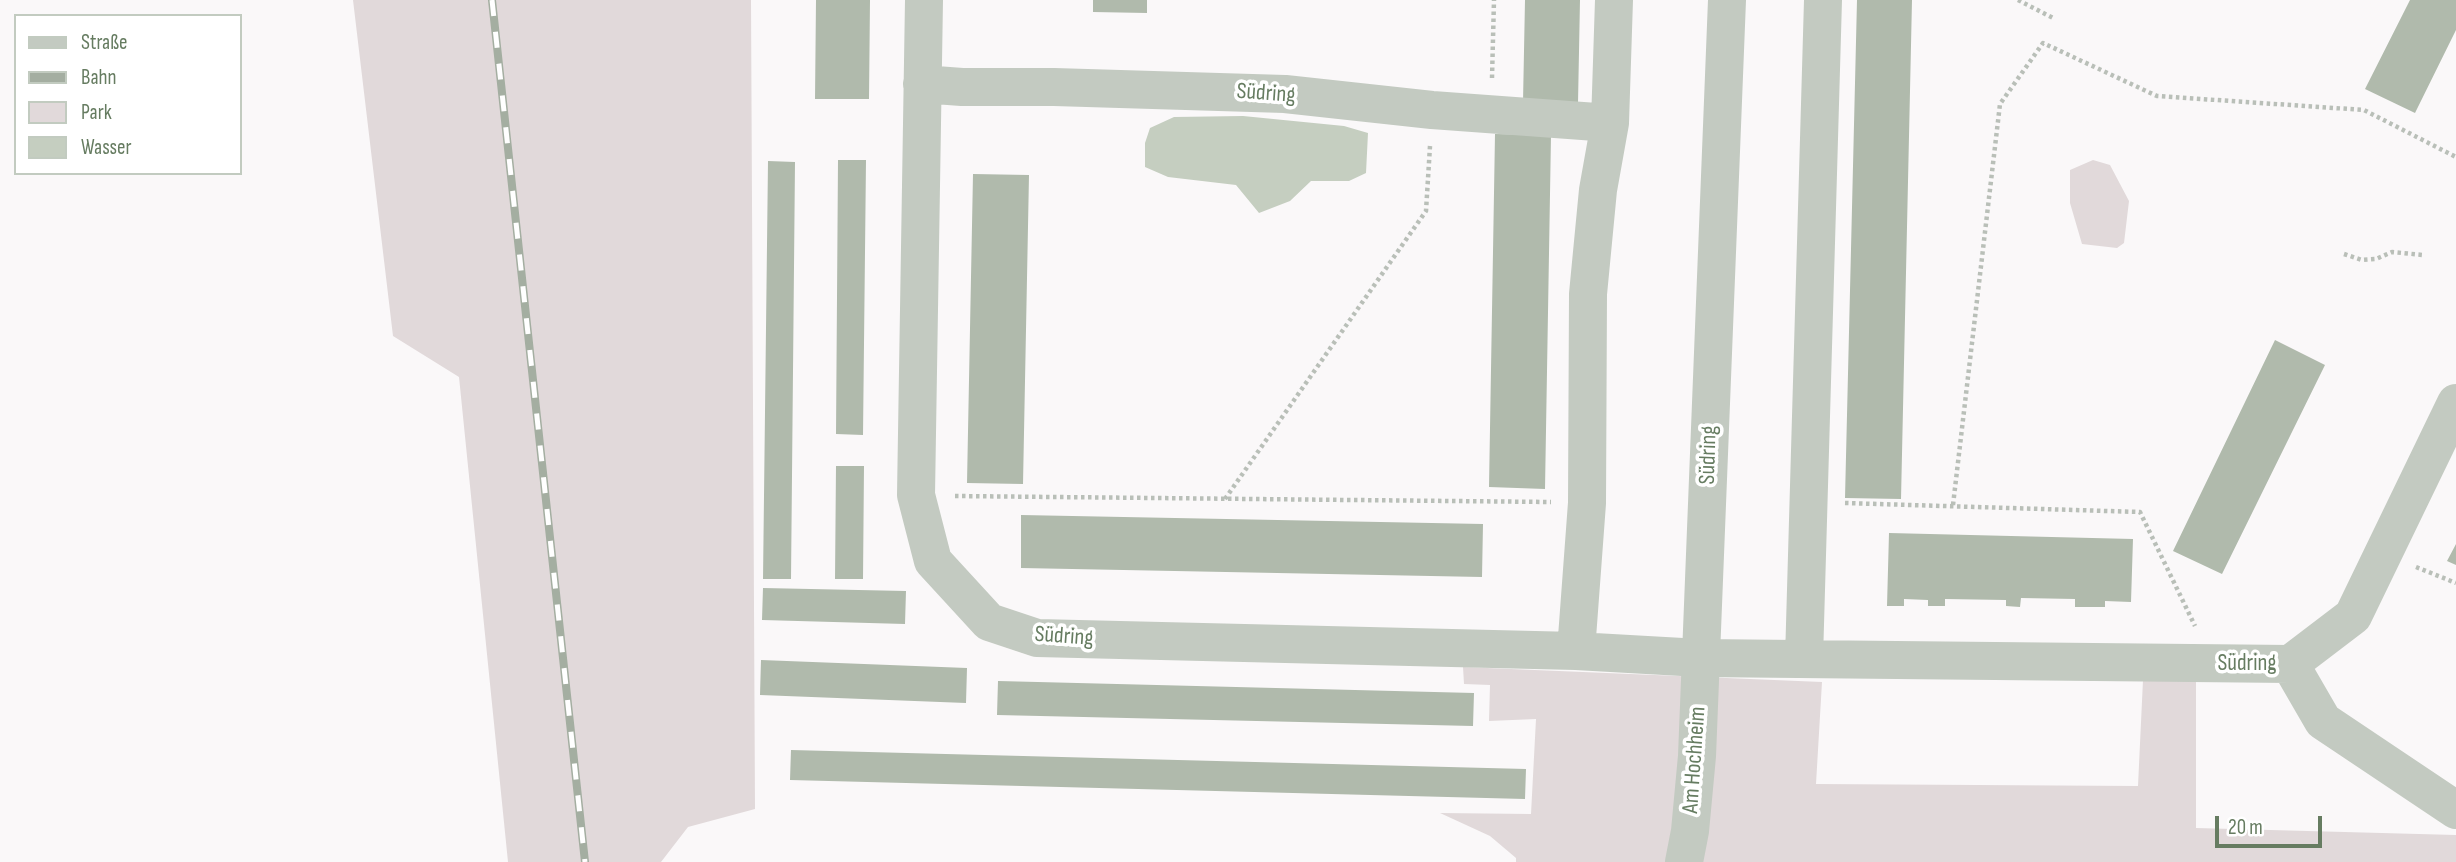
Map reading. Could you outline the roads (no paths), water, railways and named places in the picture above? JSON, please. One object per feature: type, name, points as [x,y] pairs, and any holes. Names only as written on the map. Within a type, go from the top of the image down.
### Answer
[{"type":"street","name":"Südring","points":[[924,0],[916,495],[933,561],[989,622],[1037,638],[1576,650],[1700,658],[2290,664],[2353,616],[2456,403]]},
{"type":"street","points":[[1576,650],[1587,503],[1588,294],[1598,190],[1610,123],[1614,0]]},
{"type":"street","name":"Südring","points":[[1700,658],[1727,0]]},
{"type":"street","points":[[1804,659],[1823,0]]},
{"type":"street","name":"Südring","points":[[922,84],[1257,93],[1432,110],[1610,123]]},
{"type":"street","name":"Am Hochheim","points":[[1684,862],[1690,831],[1697,756],[1700,658]]},
{"type":"street","name":"Südring","points":[[2290,664],[2323,722],[2456,810]]},
{"type":"water","points":[[1243,116],[1344,126],[1368,133],[1366,173],[1349,181],[1311,181],[1290,201],[1259,213],[1236,185],[1168,177],[1145,167],[1145,143],[1150,128],[1174,117]]},
{"type":"railway","points":[[492,0],[585,862]]}]
